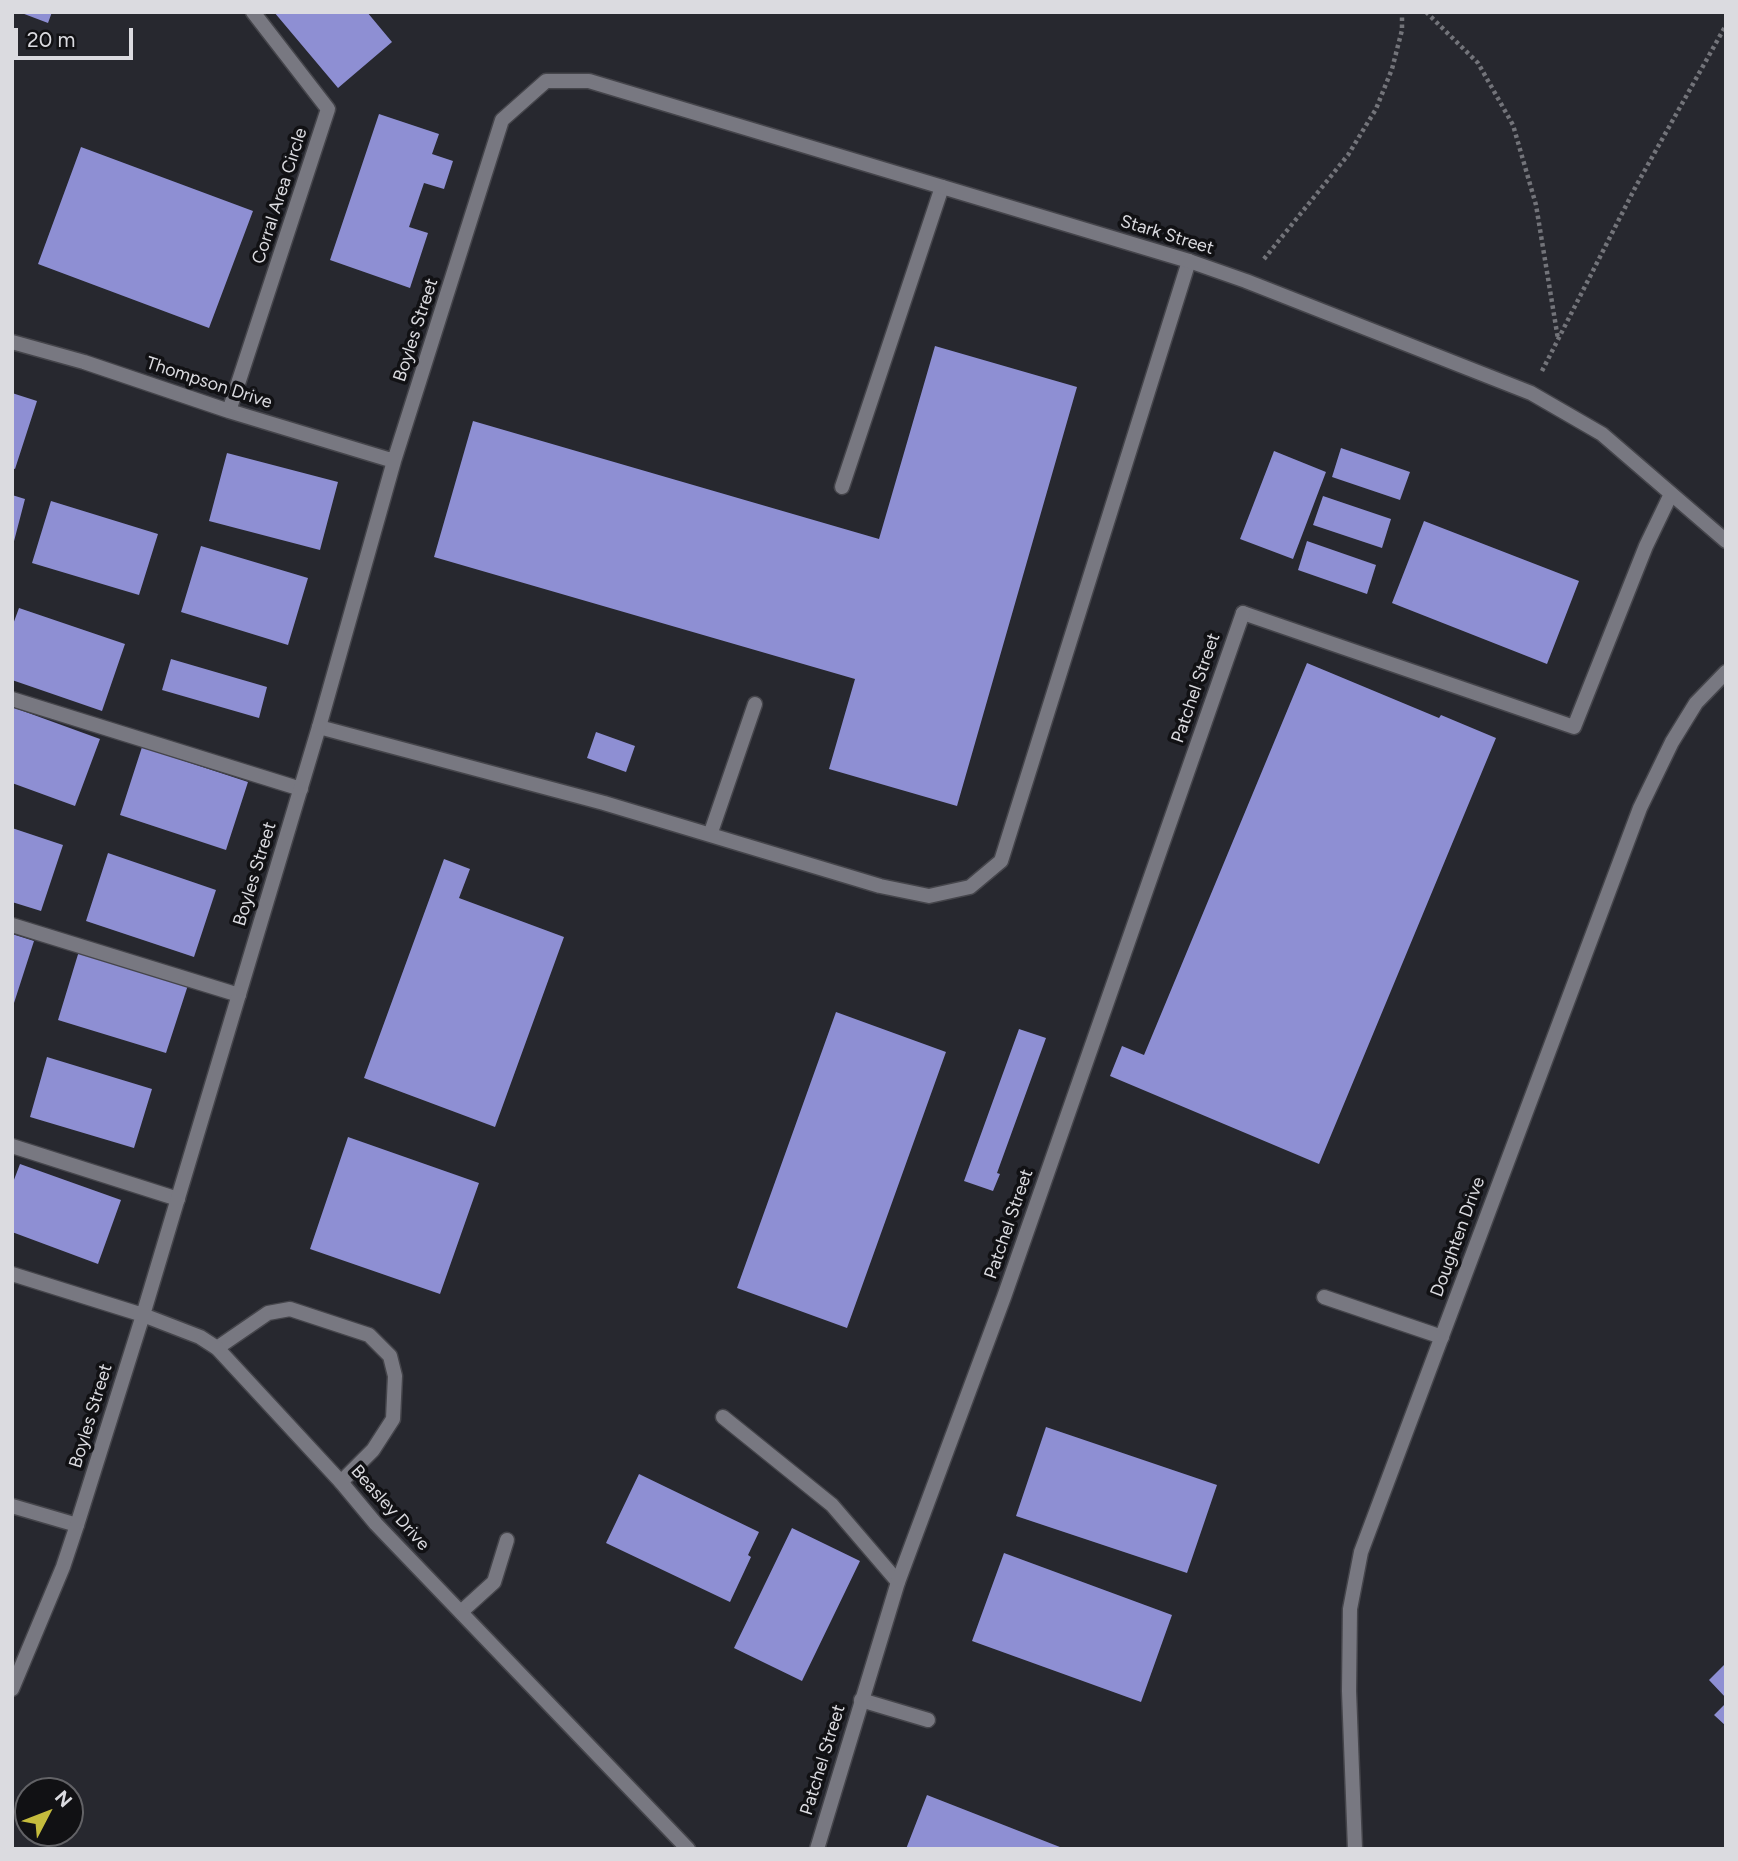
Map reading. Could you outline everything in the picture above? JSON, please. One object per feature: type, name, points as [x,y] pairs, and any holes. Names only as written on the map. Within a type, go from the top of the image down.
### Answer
[{"type":"street","name":"Corral Area Circle","points":[[229,411],[328,109],[253,12]]},
{"type":"street","name":"Stark Street","points":[[546,81],[589,81],[1189,261],[1246,281],[1531,393],[1602,434],[1726,541]]},
{"type":"street","name":"Boyles Street","points":[[12,1689],[78,1525],[320,727],[394,461],[502,120],[546,81]]},
{"type":"street","points":[[842,487],[942,187]]},
{"type":"street","points":[[320,727],[604,803],[880,886],[929,896],[970,887],[1001,861],[1189,261]]},
{"type":"street","name":"Thompson Drive","points":[[12,342],[84,362],[229,411],[394,461]]},
{"type":"street","name":"Patchel Street","points":[[817,1849],[898,1582],[1008,1284],[1243,613],[1574,727],[1646,546],[1671,494]]},
{"type":"street","name":"Doughten Drive","points":[[1355,1849],[1349,1691],[1350,1609],[1361,1552],[1640,808],[1672,742],[1696,703],[1726,672]]},
{"type":"street","points":[[12,699],[301,789]]},
{"type":"street","points":[[710,835],[755,704]]},
{"type":"street","points":[[12,925],[239,995]]},
{"type":"street","points":[[12,1146],[178,1199]]},
{"type":"street","name":"Beasley Drive","points":[[12,1274],[143,1315],[200,1337],[217,1348],[341,1482],[376,1524],[688,1849]]},
{"type":"street","points":[[1324,1297],[1442,1337]]},
{"type":"street","points":[[217,1348],[268,1313],[290,1309],[369,1335],[390,1356],[394,1376],[393,1419],[373,1450],[341,1482]]},
{"type":"street","points":[[723,1417],[832,1505],[898,1582]]},
{"type":"street","points":[[12,1506],[78,1525]]},
{"type":"street","points":[[461,1612],[494,1581],[507,1540]]},
{"type":"street","points":[[862,1700],[928,1720]]},
{"type":"path","points":[[1246,281],[1348,155],[1376,109],[1392,69],[1402,30],[1402,12]]},
{"type":"path","points":[[1426,12],[1478,63],[1513,125],[1536,205],[1558,340]]},
{"type":"path","points":[[1531,393],[1636,186],[1726,25]]},
{"type":"building","points":[[19,12],[52,12],[48,23]]},
{"type":"building","points":[[274,12],[367,12],[392,42],[338,88]]},
{"type":"building","points":[[379,114],[439,134],[432,154],[453,161],[444,189],[424,183],[409,227],[428,233],[410,288],[330,260]]},
{"type":"building","points":[[81,147],[253,211],[209,328],[38,264]]},
{"type":"building","points":[[935,346],[1077,387],[957,806],[829,769],[855,679],[434,557],[473,421],[879,539]]},
{"type":"building","points":[[12,393],[37,401],[15,469],[12,468]]},
{"type":"building","points":[[1341,448],[1410,472],[1400,500],[1332,477]]},
{"type":"building","points":[[1274,451],[1326,472],[1293,559],[1240,539]]},
{"type":"building","points":[[227,453],[338,482],[320,550],[209,521]]},
{"type":"building","points":[[12,495],[25,499],[13,545],[12,544]]},
{"type":"building","points":[[1323,496],[1391,519],[1382,548],[1313,525]]},
{"type":"building","points":[[51,501],[158,534],[139,595],[32,563]]},
{"type":"building","points":[[1424,521],[1579,581],[1547,664],[1392,603]]},
{"type":"building","points":[[1307,541],[1376,565],[1367,594],[1298,570]]},
{"type":"building","points":[[201,546],[308,578],[288,645],[181,612]]},
{"type":"building","points":[[19,608],[125,644],[102,711],[12,680],[12,627]]},
{"type":"building","points":[[171,659],[267,687],[259,718],[162,690]]},
{"type":"building","points":[[1307,663],[1439,718],[1441,715],[1496,738],[1319,1164],[1110,1076],[1122,1046],[1144,1055]]},
{"type":"building","points":[[12,707],[100,739],[75,806],[12,783]]},
{"type":"building","points":[[596,732],[635,746],[626,772],[587,758]]},
{"type":"building","points":[[142,747],[248,782],[226,850],[120,815]]},
{"type":"building","points":[[12,828],[63,845],[41,911],[12,902]]},
{"type":"building","points":[[108,853],[216,890],[194,957],[86,921]]},
{"type":"building","points":[[444,859],[470,869],[459,898],[564,937],[495,1127],[364,1078]]},
{"type":"building","points":[[12,934],[34,941],[14,1003],[12,1002]]},
{"type":"building","points":[[79,951],[188,985],[166,1053],[58,1020]]},
{"type":"building","points":[[836,1012],[946,1052],[847,1328],[737,1288]]},
{"type":"building","points":[[1019,1029],[1046,1038],[997,1173],[1000,1174],[993,1191],[964,1181]]},
{"type":"building","points":[[47,1057],[152,1089],[134,1148],[30,1117]]},
{"type":"building","points":[[348,1137],[479,1183],[440,1294],[310,1249]]},
{"type":"building","points":[[20,1164],[121,1200],[98,1264],[12,1232],[12,1185]]},
{"type":"building","points":[[1046,1427],[1217,1485],[1187,1573],[1016,1516]]},
{"type":"building","points":[[639,1474],[759,1532],[748,1555],[751,1557],[730,1602],[606,1543]]},
{"type":"building","points":[[792,1528],[860,1561],[802,1681],[734,1648]]},
{"type":"building","points":[[1004,1553],[1172,1615],[1141,1702],[972,1641]]},
{"type":"building","points":[[1726,1663],[1726,1698],[1709,1680]]},
{"type":"building","points":[[1726,1703],[1726,1726],[1714,1715]]},
{"type":"building","points":[[927,1795],[1065,1849],[906,1849]]}]
